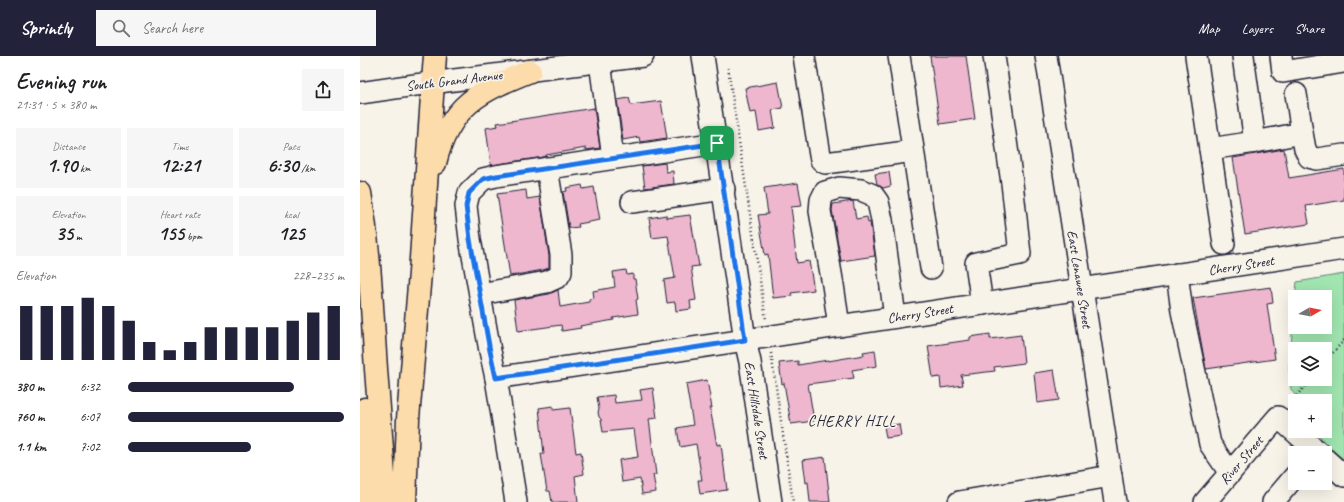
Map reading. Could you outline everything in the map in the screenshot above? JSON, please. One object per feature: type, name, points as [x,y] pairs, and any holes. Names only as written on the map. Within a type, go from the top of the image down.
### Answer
[{"type":"highway","points":[[405,502],[407,425],[435,68]]},
{"type":"highway","points":[[420,274],[434,168],[446,131],[459,113],[475,97],[492,87],[530,71]]},
{"type":"highway","points":[[360,193],[370,267],[386,502]]},
{"type":"highway","points":[[360,301],[368,502]]},
{"type":"street","name":"South Grand Avenue","points":[[360,93],[395,88],[435,68],[467,78],[530,71],[555,62],[600,62],[643,56]]},
{"type":"street","name":"East Hillsdale Street","points":[[703,56],[724,189],[745,340],[750,362],[772,502]]},
{"type":"street","points":[[804,56],[821,160],[825,163],[913,151]]},
{"type":"street","points":[[899,56],[931,268]]},
{"type":"street","points":[[982,304],[976,263],[1020,254],[1012,183],[994,56]]},
{"type":"street","name":"East Lenawee Street","points":[[1046,56],[1115,502]]},
{"type":"street","points":[[1196,56],[1224,244]]},
{"type":"street","points":[[1243,56],[1255,142]]},
{"type":"street","points":[[1281,56],[1283,72],[1344,62]]},
{"type":"street","points":[[600,62],[613,158]]},
{"type":"street","points":[[1296,94],[1305,149],[1309,157],[1317,159],[1344,155]]},
{"type":"street","points":[[1210,149],[1302,133]]},
{"type":"street","points":[[516,502],[496,378],[470,239],[466,206],[469,193],[483,179],[496,176],[717,143]]},
{"type":"street","points":[[480,294],[547,282],[558,276],[562,264],[547,168]]},
{"type":"street","points":[[839,326],[820,211],[821,200],[825,192],[839,188],[861,190],[873,195],[878,202],[882,220],[895,317]]},
{"type":"street","points":[[632,202],[724,189]]},
{"type":"street","name":"Cherry Street","points":[[496,378],[1344,249]]},
{"type":"street","points":[[1177,274],[1182,311],[1210,444],[1230,473]]},
{"type":"street","points":[[1278,417],[1309,446]]},
{"type":"street","name":"River Street","points":[[1204,502],[1278,417]]},
{"type":"street","points":[[1332,466],[1344,476]]},
{"type":"street","points":[[959,502],[1111,476]]},
{"type":"street","points":[[1273,502],[1288,484]]},
{"type":"path","points":[[728,68],[793,502]]},
{"type":"path","points":[[1332,354],[1344,340]]},
{"type":"path","points":[[1278,417],[1305,386]]},
{"type":"green space","points":[[1344,274],[1344,460],[1332,450],[1332,446],[1328,446],[1321,438],[1332,438],[1332,394],[1294,394],[1291,386],[1332,386],[1332,342],[1291,342],[1292,334],[1332,334],[1332,290],[1296,290],[1297,282]]},
{"type":"building","points":[[930,56],[966,56],[975,119],[940,124]]},
{"type":"building","points":[[778,82],[783,108],[772,110],[775,128],[759,131],[756,112],[750,113],[745,88]]},
{"type":"building","points":[[629,98],[631,105],[661,101],[667,138],[640,142],[639,137],[623,140],[617,100]]},
{"type":"building","points":[[594,108],[600,148],[586,150],[586,148],[546,155],[544,157],[491,165],[486,128],[498,126],[497,123]]},
{"type":"building","points":[[1284,149],[1289,178],[1344,169],[1344,200],[1306,206],[1309,224],[1245,234],[1233,158]]},
{"type":"building","points":[[665,163],[666,172],[673,171],[674,184],[645,188],[642,166]]},
{"type":"building","points":[[889,172],[891,186],[883,188],[877,184],[875,174]]},
{"type":"building","points":[[798,183],[802,206],[791,207],[797,263],[809,261],[814,290],[791,293],[792,296],[773,298],[768,254],[765,255],[758,215],[768,214],[764,188]]},
{"type":"building","points":[[582,185],[583,189],[594,187],[600,220],[578,224],[579,227],[569,228],[563,192],[567,191],[566,188]]},
{"type":"building","points":[[526,190],[527,199],[540,197],[549,256],[549,268],[510,276],[497,194]]},
{"type":"building","points":[[853,201],[856,219],[867,217],[868,223],[870,222],[875,256],[841,261],[832,210],[833,204]]},
{"type":"building","points":[[666,215],[666,218],[690,215],[699,266],[691,267],[696,300],[690,301],[691,309],[676,311],[675,302],[667,303],[664,280],[675,278],[668,236],[652,238],[649,218]]},
{"type":"building","points":[[626,270],[627,275],[633,274],[633,279],[635,279],[638,299],[636,300],[638,314],[613,318],[614,320],[562,331],[561,325],[518,331],[514,300],[549,294],[558,290],[560,307],[589,302],[589,299],[594,298],[593,291],[615,287],[613,272]]},
{"type":"building","points":[[1271,287],[1273,303],[1267,304],[1275,359],[1206,369],[1193,298]]},
{"type":"building","points":[[990,334],[990,339],[1021,335],[1024,363],[994,367],[995,371],[961,375],[963,385],[941,388],[940,377],[933,378],[928,346],[970,340],[970,337]]},
{"type":"building","points":[[875,350],[877,366],[852,370],[854,378],[808,384],[814,421],[791,424],[779,363],[798,361],[798,365],[828,361],[864,355],[863,352]]},
{"type":"building","points":[[1054,370],[1059,400],[1037,403],[1034,373]]},
{"type":"building","points":[[707,380],[712,408],[710,408],[717,445],[721,444],[727,490],[700,494],[698,480],[702,480],[696,444],[680,447],[677,428],[693,425],[686,384]]},
{"type":"building","points":[[653,388],[657,418],[649,419],[656,475],[653,475],[656,492],[642,494],[640,479],[622,482],[619,460],[638,457],[634,429],[603,432],[601,419],[598,412],[597,397],[614,395],[615,403],[642,400],[640,390]]},
{"type":"building","points":[[553,406],[553,410],[570,408],[576,453],[581,452],[584,474],[575,476],[578,502],[552,502],[550,491],[547,491],[541,454],[544,454],[539,408]]},
{"type":"building","points":[[899,424],[901,436],[886,438],[884,426]]},
{"type":"building","points":[[825,457],[830,502],[810,502],[808,482],[806,483],[803,460]]},
{"type":"district","name":"CHERRY HILL","points":[[852,421]]},
{"type":"route","points":[[717,143],[745,340],[496,378],[470,239],[466,206],[469,193],[483,179],[496,176],[717,143]]}]
